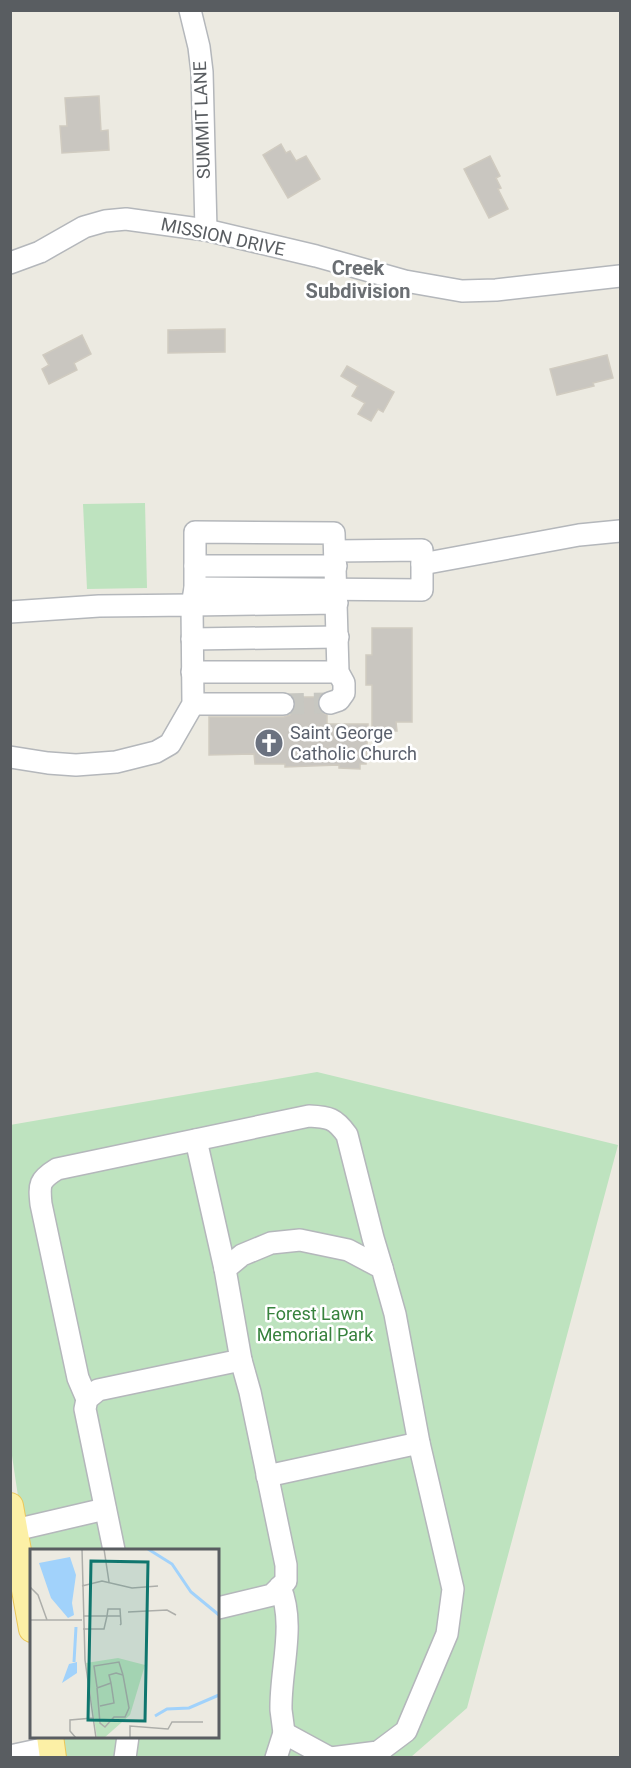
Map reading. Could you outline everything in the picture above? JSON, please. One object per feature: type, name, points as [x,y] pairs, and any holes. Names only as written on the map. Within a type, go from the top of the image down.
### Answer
[{"type":"main road","points":[[13,1518],[30,1617]]},
{"type":"street","name":"SUMMIT LANE","points":[[190,10],[199,47],[202,72],[206,230]]},
{"type":"street","name":"MISSION DRIVE","points":[[10,264],[40,252],[84,227],[105,221],[126,219],[206,230],[316,256],[405,281],[462,291],[496,290],[621,276]]},
{"type":"street","points":[[422,564],[579,535],[621,531]]},
{"type":"street","points":[[10,757],[76,765],[116,762],[156,752],[170,744],[193,704],[195,532],[335,550]]},
{"type":"street","points":[[330,703],[339,700],[345,693],[344,683],[338,672],[335,550]]},
{"type":"street","points":[[10,612],[193,597],[337,596],[422,590],[422,550],[335,550],[195,566]]},
{"type":"street","points":[[192,639],[338,637]]},
{"type":"street","points":[[192,672],[338,672]]},
{"type":"street","points":[[193,704],[283,704]]},
{"type":"street","points":[[114,1549],[85,1409],[87,1399],[78,1378],[39,1187],[45,1176],[57,1169],[309,1116],[326,1116],[339,1123],[347,1135],[373,1239],[395,1314],[419,1443],[453,1589],[447,1634],[406,1731],[378,1752],[330,1758],[284,1733]]},
{"type":"street","points":[[196,1140],[286,1565],[286,1581],[273,1596],[219,1608]]},
{"type":"street","points":[[225,1269],[242,1255],[271,1243],[300,1240],[348,1250],[382,1268]]},
{"type":"street","points":[[87,1399],[98,1390],[241,1360]]},
{"type":"street","points":[[267,1476],[419,1443]]},
{"type":"street","points":[[13,1518],[105,1509]]},
{"type":"street","points":[[276,1758],[284,1733],[281,1708],[286,1647],[285,1600],[280,1587]]},
{"type":"street","points":[[125,1758],[128,1738]]},
{"type":"street","points":[[10,1756],[52,1747]]},
{"type":"green space","points":[[145,503],[147,588],[87,589],[83,504]]},
{"type":"green space","name":"Forest Lawn Memorial Park","points":[[317,1072],[618,1145],[467,1708],[411,1757],[62,1757],[58,1738],[219,1738],[219,1549],[30,1549],[30,1577],[11,1449],[10,1125]]},
{"type":"building","points":[[99,96],[101,131],[108,130],[109,150],[62,153],[60,126],[67,126],[65,98]]},
{"type":"building","points":[[281,144],[286,153],[290,151],[296,161],[306,156],[320,179],[288,198],[263,155]]},
{"type":"building","points":[[490,156],[500,176],[496,178],[501,188],[498,189],[508,209],[489,218],[464,169]]},
{"type":"building","points":[[225,329],[225,352],[168,353],[168,330]]},
{"type":"building","points":[[82,335],[91,354],[74,363],[77,370],[49,384],[42,369],[49,365],[43,355]]},
{"type":"building","points":[[607,355],[613,378],[593,383],[594,386],[557,395],[550,369]]},
{"type":"building","points":[[347,366],[394,392],[383,412],[378,409],[371,421],[358,414],[365,403],[352,396],[358,386],[341,376]]},
{"type":"building","points":[[372,628],[412,628],[412,722],[396,722],[397,731],[372,731],[372,685],[366,685],[366,655],[372,655]]},
{"type":"building","name":"Saint George Catholic Church","points":[[294,697],[319,697],[318,706],[321,712],[327,715],[327,724],[368,724],[366,764],[360,764],[360,769],[339,768],[339,765],[285,767],[285,764],[255,764],[254,754],[209,755],[209,717],[284,717],[290,715],[294,710],[296,703]]},
{"type":"tunnel","points":[[283,704],[330,703]]},
{"type":"place","name":"Saint George Catholic Church","points":[[269,743]]},
{"type":"district","name":"Creek Subdivision","points":[[358,280]]}]
